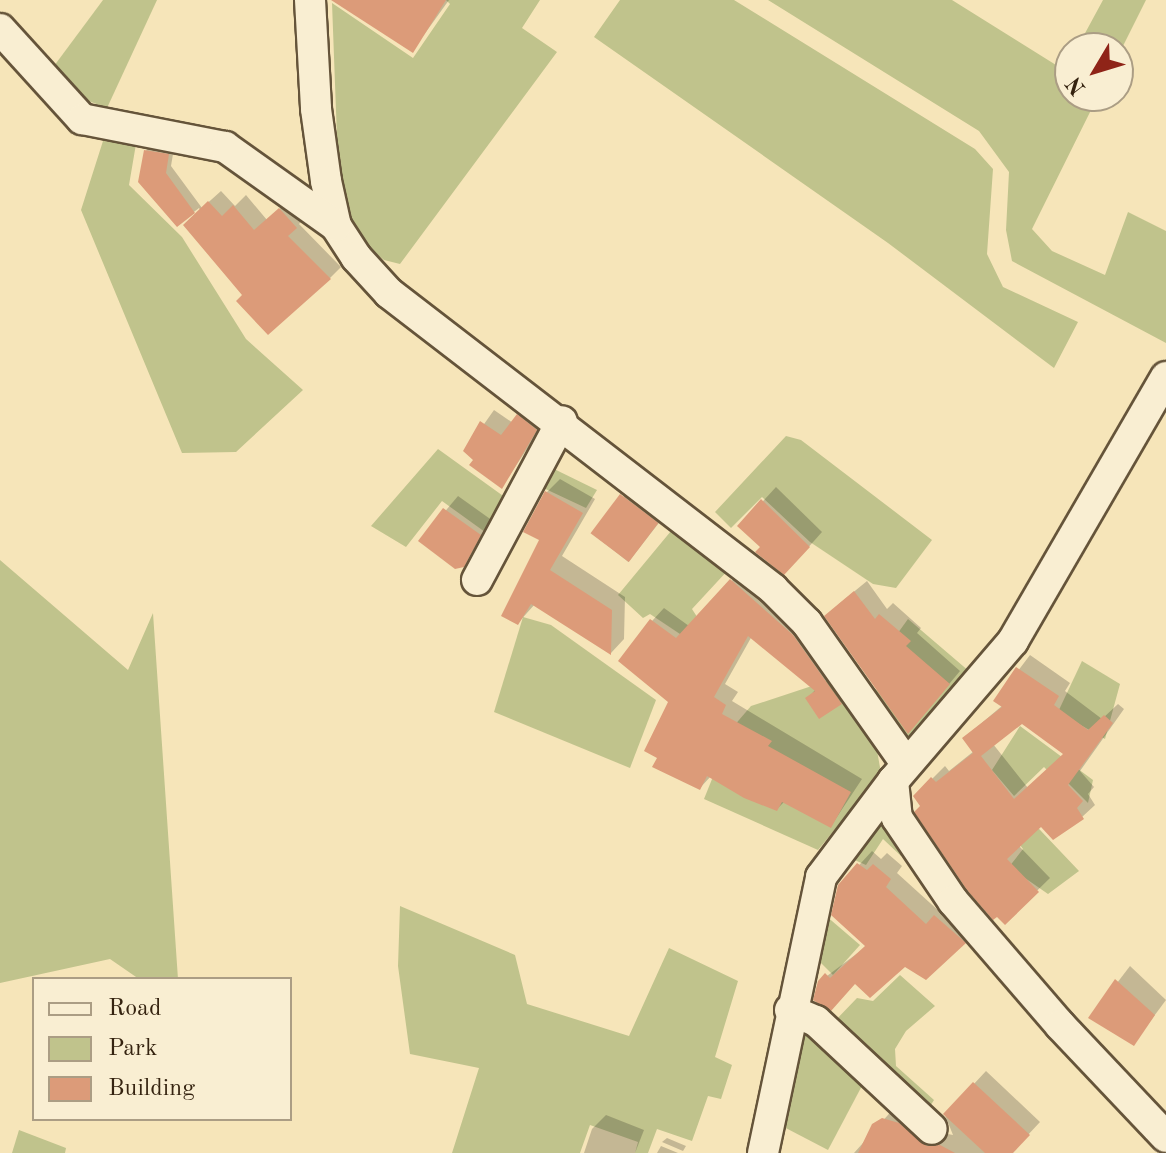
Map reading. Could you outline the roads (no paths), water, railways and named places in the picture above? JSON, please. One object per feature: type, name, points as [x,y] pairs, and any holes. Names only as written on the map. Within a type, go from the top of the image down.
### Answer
[{"type":"street","points":[[310,0],[316,109],[336,226]]},
{"type":"street","points":[[0,29],[82,119],[225,147],[336,226],[389,293],[562,421],[734,556],[807,623],[899,772],[904,832],[953,901],[1060,1025],[1166,1137]]},
{"type":"street","points":[[763,1153],[790,1010],[821,877],[899,772],[1013,641],[1166,377]]},
{"type":"street","points":[[477,580],[562,421]]},
{"type":"street","points":[[790,1010],[816,1021],[932,1129]]}]
